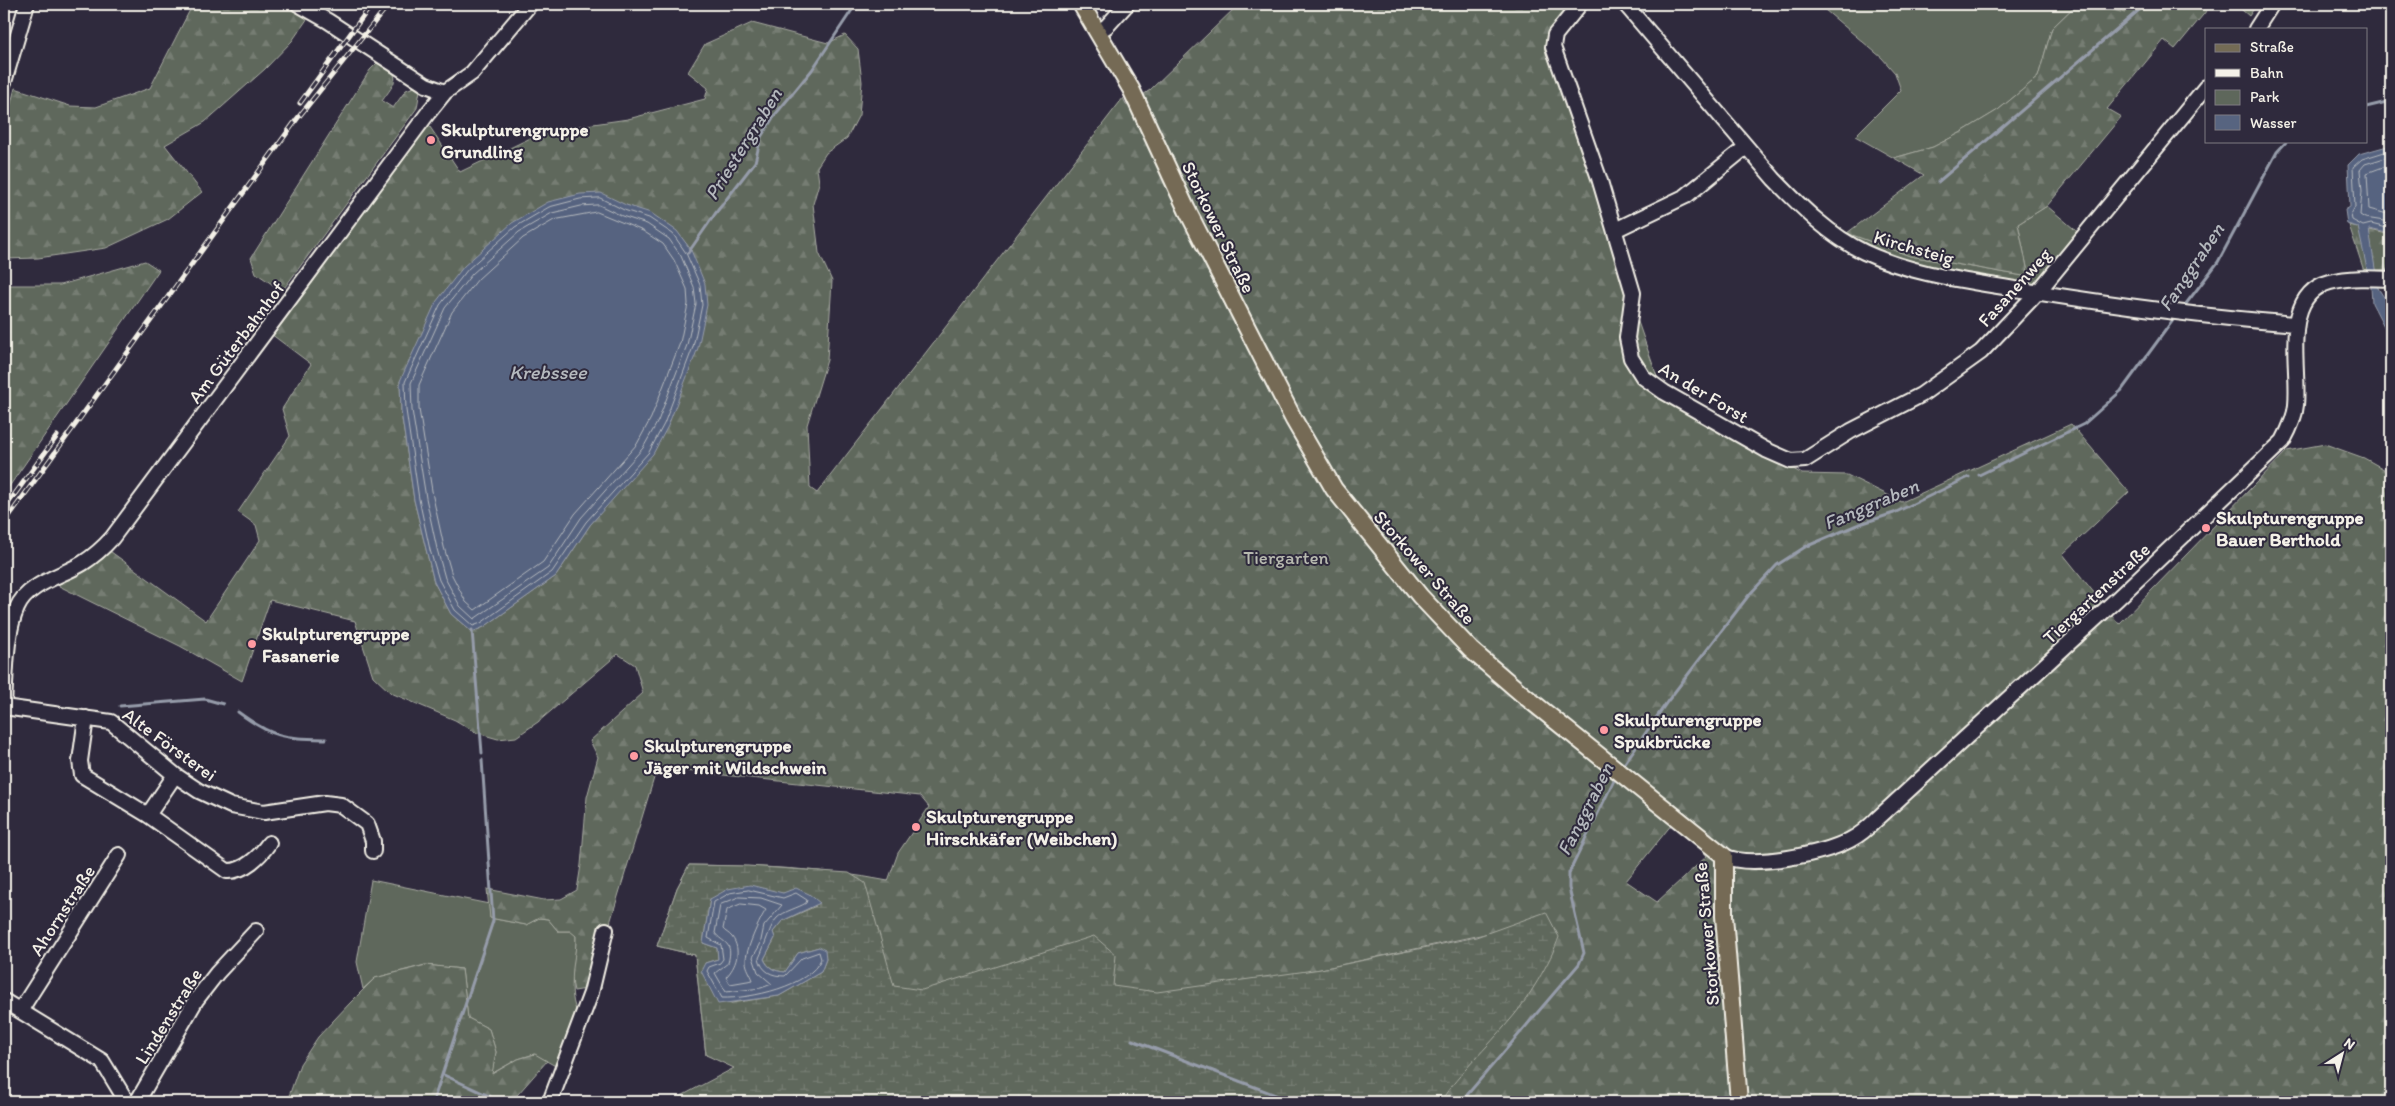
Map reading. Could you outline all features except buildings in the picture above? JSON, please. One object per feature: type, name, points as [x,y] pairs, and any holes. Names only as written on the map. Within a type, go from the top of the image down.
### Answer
[{"type":"main road","name":"Storkower Straße","points":[[1081,4],[1132,89],[1187,210],[1237,310],[1312,453],[1334,489],[1420,596],[1471,650],[1611,766],[1724,856],[1724,916],[1739,1102]]},
{"type":"street","points":[[4,82],[27,4]]},
{"type":"street","points":[[298,4],[321,16],[426,85],[446,92]]},
{"type":"street","name":"Am Güterbahnhof","points":[[4,706],[11,630],[16,608],[21,601],[46,582],[91,558],[112,538],[446,92],[472,73],[530,4]]},
{"type":"street","points":[[1098,32],[1127,4]]},
{"type":"street","name":"An der Forst","points":[[1580,4],[1555,36],[1553,48],[1596,170],[1633,293],[1627,338],[1631,358],[1644,377],[1664,392],[1766,450],[1791,461],[1805,460]]},
{"type":"street","name":"Kirchsteig","points":[[1625,4],[1746,147],[1800,205],[1865,252],[1915,270],[2038,292],[2178,314],[2296,324]]},
{"type":"street","points":[[2257,28],[2272,4]]},
{"type":"street","name":"Fasanenweg","points":[[1805,460],[1851,431],[1921,396],[1981,352],[2038,292],[2205,88]]},
{"type":"street","points":[[1614,230],[1686,196],[1746,147]]},
{"type":"street","name":"Tiergartenstraße","points":[[1724,856],[1734,861],[1764,861],[1820,850],[1850,840],[1860,834],[2111,605],[2283,441],[2291,424],[2296,406],[2296,324],[2301,304],[2306,295],[2317,287],[2330,282],[2382,279]]},
{"type":"street","name":"Alte Försterei","points":[[4,706],[112,722],[175,775],[213,798],[231,806],[251,810],[284,810],[325,803],[341,805],[367,824],[373,841],[372,851]]},
{"type":"street","points":[[86,718],[80,761],[82,774],[148,815],[227,871],[236,872],[244,868],[269,843]]},
{"type":"street","points":[[148,815],[175,775]]},
{"type":"street","name":"Ahornstraße","points":[[20,1011],[120,856]]},
{"type":"street","points":[[550,1102],[591,993],[606,930]]},
{"type":"street","name":"Lindenstraße","points":[[137,1102],[196,1000],[217,973],[256,931]]},
{"type":"street","points":[[4,1001],[102,1061],[127,1102]]},
{"type":"green space","points":[[193,4],[285,4],[310,15],[292,41],[265,69],[205,122],[165,145],[202,192],[168,219],[106,248],[38,258],[4,259],[4,130],[15,88],[70,106],[96,107],[150,88]]},
{"type":"green space","name":"Tiergarten","points":[[1239,4],[1574,4],[1547,36],[1605,206],[1610,241],[1663,394],[1802,474],[1847,475],[1902,502],[2071,424],[2129,492],[2063,554],[2119,624],[2287,451],[2325,444],[2364,458],[2391,473],[2391,1102],[1440,1102],[1452,1084],[1485,934],[1321,969],[1169,995],[706,1055],[695,955],[657,946],[677,888],[689,865],[814,870],[888,881],[898,853],[929,807],[920,796],[657,768],[606,936],[593,988],[574,991],[572,978],[576,936],[570,931],[558,931],[548,919],[539,918],[526,925],[490,918],[487,889],[544,900],[561,899],[577,890],[587,797],[598,757],[590,741],[643,693],[635,665],[618,654],[538,722],[516,737],[498,739],[477,733],[455,720],[391,693],[373,676],[355,621],[270,600],[242,681],[180,646],[57,585],[87,570],[107,549],[206,621],[260,540],[256,525],[238,512],[290,436],[282,409],[311,364],[271,334],[428,124],[460,172],[545,131],[628,119],[705,99],[708,88],[688,72],[705,44],[752,23],[828,43],[845,35],[858,49],[862,82],[859,115],[847,138],[826,153],[817,167],[819,183],[813,204],[819,253],[832,281],[827,360],[807,425],[810,488],[817,493],[1123,98],[1127,106],[1150,90]],"holes":[[[626,205],[663,222],[677,233],[691,250],[611,500],[590,525],[556,576],[484,627],[472,632],[451,614],[434,582],[414,500],[401,411],[400,381]],[[1672,824],[1696,843],[1707,856],[1657,902],[1626,881]]]},
{"type":"green space","points":[[1818,4],[2077,4],[2052,28],[2038,77],[1998,110],[1960,133],[1933,147],[1894,158],[1855,136],[1901,90],[1895,73],[1882,58]]},
{"type":"green space","points":[[2077,4],[2088,4],[2125,13],[2133,4],[2212,4],[2175,49],[2164,40],[2107,109],[2121,117],[2047,206],[2018,224],[2029,277],[1910,256],[1847,233],[1924,175],[1894,158],[1933,147],[1960,133],[1998,110],[2038,77],[2052,28]]},
{"type":"green space","points":[[2088,4],[2133,4],[2125,13]]},
{"type":"green space","points":[[2235,4],[2257,4],[2249,16]]},
{"type":"green space","points":[[379,61],[392,71],[395,79],[394,84],[382,101],[393,108],[406,90],[417,86],[420,90],[417,108],[282,291],[256,273],[251,258],[370,70]]},
{"type":"green space","points":[[2047,206],[2080,234],[2038,284],[2026,285],[1904,263],[1843,236],[1847,233],[1910,256],[2029,277],[2018,224]]},
{"type":"green space","points":[[2349,225],[2391,235],[2391,269],[2364,271]]},
{"type":"green space","points":[[145,261],[159,270],[4,494],[4,285],[60,285]]},
{"type":"green space","points":[[689,865],[748,866],[849,873],[865,883],[894,986],[922,990],[1094,936],[1116,955],[1113,986],[1157,992],[1321,969],[1476,937],[1546,912],[1559,937],[1538,980],[1517,1012],[1456,1080],[1440,1102],[670,1102],[734,1068],[706,1055],[695,955],[657,946],[677,888]],"holes":[[[784,893],[816,906],[782,921],[773,932],[775,938],[764,959],[772,968],[785,972],[798,953],[819,947],[826,959],[821,972],[779,996],[731,1003],[705,963],[718,959],[717,948],[703,943],[710,899]]]},
{"type":"green space","points":[[371,880],[489,904],[490,918],[526,925],[539,918],[548,919],[558,931],[571,931],[576,936],[572,987],[575,1007],[579,1016],[559,1068],[534,1054],[518,1059],[491,1074],[496,1052],[489,1029],[468,1018],[462,969],[425,965],[375,978],[363,989],[357,962]]},
{"type":"green space","points":[[426,965],[462,969],[468,1018],[489,1029],[496,1052],[492,1074],[518,1059],[535,1054],[547,1061],[511,1102],[287,1102],[300,1064],[318,1037],[375,978]]},
{"type":"water","points":[[2391,145],[2391,234],[2369,229],[2378,288],[2389,305],[2391,297],[2391,340],[2372,303],[2371,288],[2358,227],[2347,224],[2345,210],[2350,207],[2348,165],[2359,154]]},
{"type":"water","name":"Krebssee","points":[[601,193],[626,205],[651,213],[677,231],[691,250],[705,284],[707,305],[698,348],[668,426],[653,454],[590,525],[556,576],[484,627],[472,632],[451,614],[434,582],[414,500],[401,411],[400,381],[436,302],[464,266],[512,223],[548,202],[580,194]]},
{"type":"water","points":[[750,885],[783,893],[796,888],[809,894],[820,903],[782,921],[773,932],[775,938],[764,959],[767,965],[775,970],[785,972],[798,953],[819,947],[825,950],[826,959],[821,972],[779,996],[718,1004],[701,971],[705,963],[718,959],[717,948],[703,943],[710,899],[728,889]]},
{"type":"waterway","name":"Priestergraben","points":[[688,253],[755,162],[761,137],[774,116],[812,70],[856,4]]},
{"type":"waterway","points":[[1938,182],[2146,4]]},
{"type":"waterway","name":"Fanggraben","points":[[2368,107],[2391,101]]},
{"type":"waterway","name":"Fanggraben","points":[[2182,309],[2218,262],[2277,152],[2286,142]]},
{"type":"waterway","name":"Fanggraben","points":[[1979,475],[2084,424],[2121,391],[2176,316]]},
{"type":"waterway","name":"Fanggraben","points":[[1622,767],[1667,702],[1749,595],[1777,565],[1805,547],[1857,525],[1894,513],[1969,477]]},
{"type":"waterway","points":[[472,630],[482,753]]},
{"type":"waterway","points":[[120,706],[205,699],[223,704]]},
{"type":"waterway","points":[[238,712],[260,727],[279,735],[326,739]]},
{"type":"waterway","points":[[433,1102],[493,921],[482,760]]},
{"type":"waterway","name":"Fanggraben","points":[[1461,1102],[1579,964],[1584,953],[1569,888],[1569,873],[1616,776]]},
{"type":"waterway","points":[[1132,1040],[1294,1102]]},
{"type":"waterway","points":[[444,1075],[502,1102]]},
{"type":"railway","points":[[300,103],[372,4]]},
{"type":"railway","points":[[4,523],[297,119],[389,4]]},
{"type":"railway","points":[[4,509],[57,436]]},
{"type":"place","name":"Skulpturengruppe Grundling","points":[[431,140]]},
{"type":"place","name":"Skulpturengruppe Bauer Berthold","points":[[2206,528]]},
{"type":"place","name":"Skulpturengruppe Fasanerie","points":[[252,644]]},
{"type":"place","name":"Skulpturengruppe Spukbrücke","points":[[1604,730]]},
{"type":"place","name":"Skulpturengruppe Jäger mit Wildschwein","points":[[634,756]]},
{"type":"place","name":"Skulpturengruppe Hirschkäfer (Weibchen)","points":[[916,827]]}]
